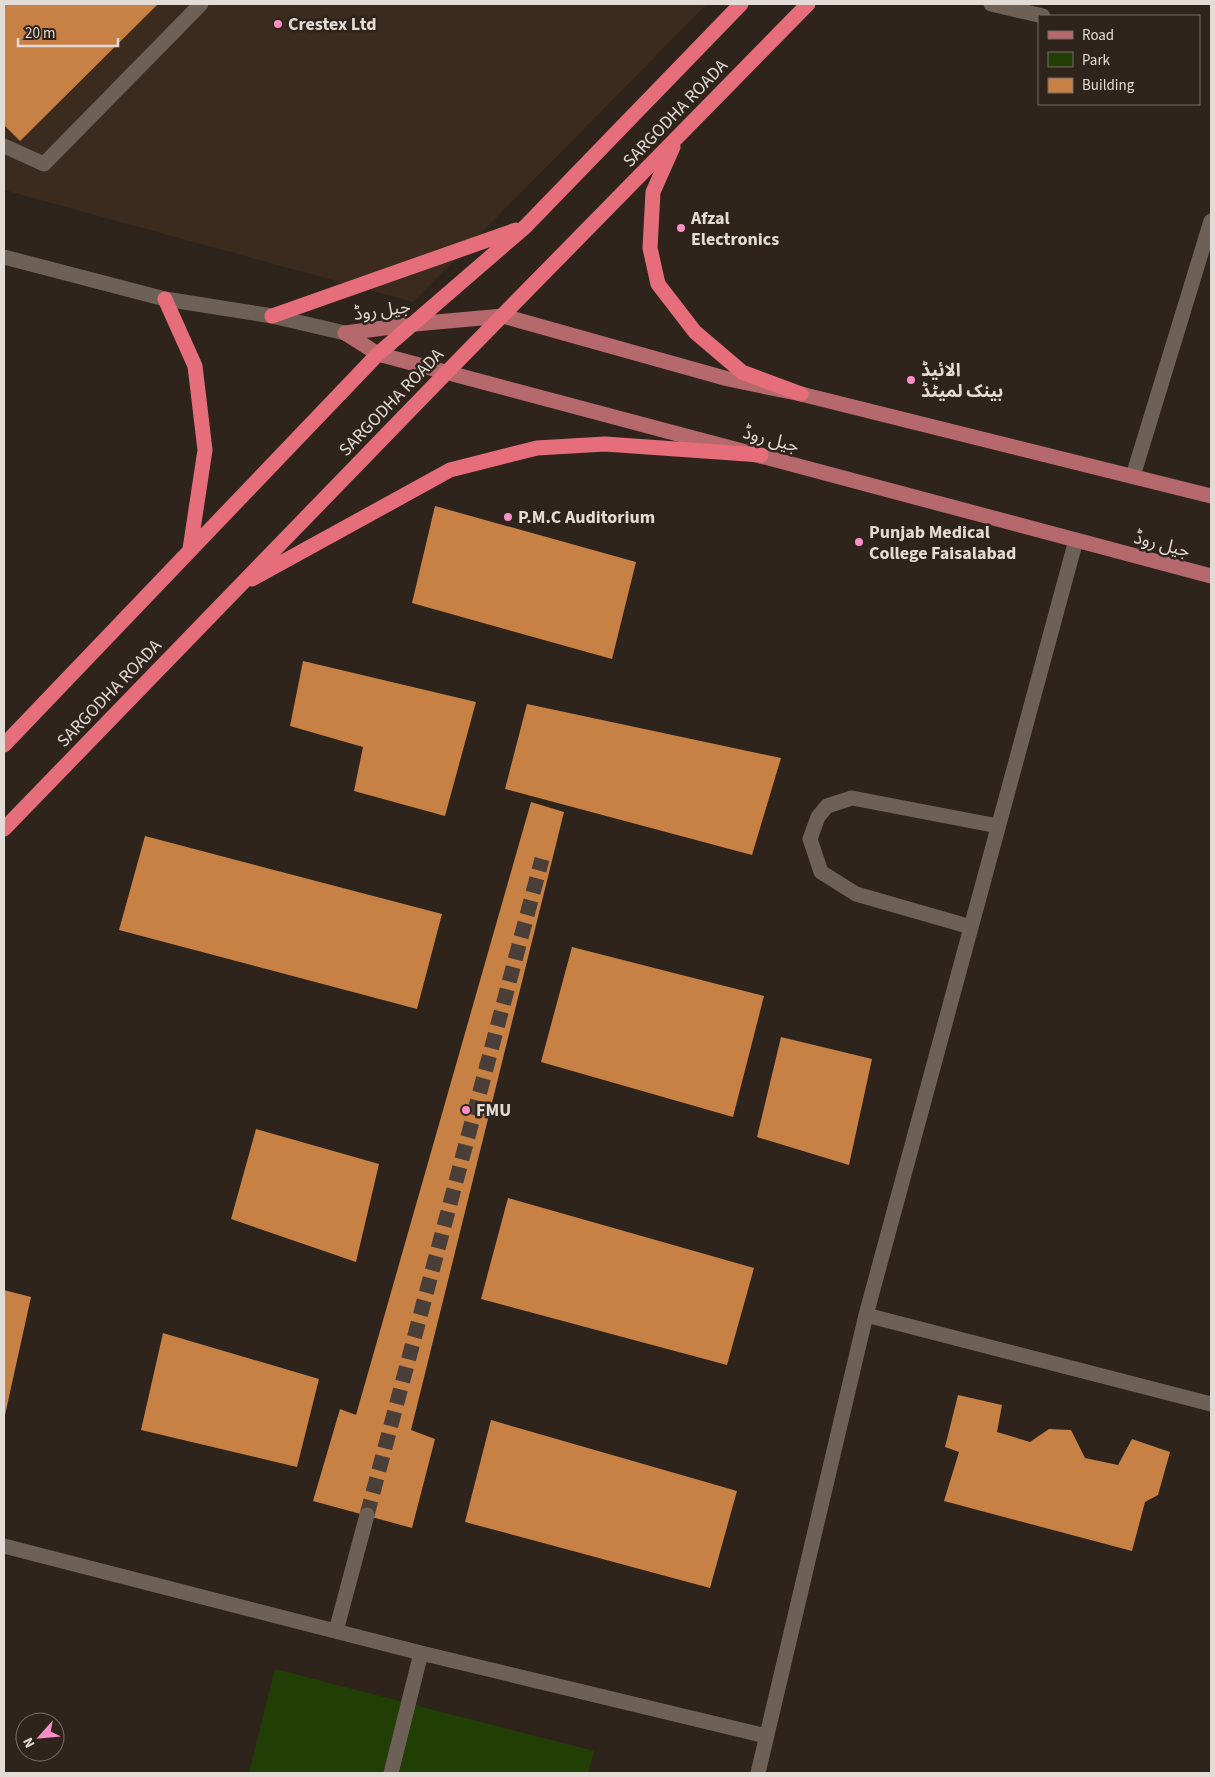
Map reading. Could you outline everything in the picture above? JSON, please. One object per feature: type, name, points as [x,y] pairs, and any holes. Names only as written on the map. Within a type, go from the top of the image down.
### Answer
[{"type":"highway","name":"SARGODHA ROADA","points":[[4,745],[378,354],[415,324],[524,227],[741,4]]},
{"type":"highway","name":"SARGODHA ROADA","points":[[4,828],[808,4]]},
{"type":"highway","points":[[715,99],[676,140],[653,192],[650,248],[658,284],[695,332],[742,372],[801,394]]},
{"type":"highway","points":[[272,316],[524,227]]},
{"type":"highway","points":[[165,299],[195,366],[205,450],[190,549]]},
{"type":"highway","points":[[238,587],[450,470],[537,448],[605,444],[761,455]]},
{"type":"main road","name":"جیل روڈ","points":[[345,333],[503,316],[728,379],[801,394],[1211,496]]},
{"type":"main road","name":"جیل روڈ","points":[[345,333],[378,354],[1211,576]]},
{"type":"street","points":[[4,146],[44,164],[201,4]]},
{"type":"street","points":[[991,4],[1039,15]]},
{"type":"street","points":[[1133,476],[1211,221]]},
{"type":"street","points":[[4,257],[165,299],[272,316],[345,333]]},
{"type":"street","points":[[758,1773],[866,1314],[1076,540]]},
{"type":"street","points":[[971,927],[856,894],[821,872],[810,839],[818,817],[827,806],[852,798],[998,826]]},
{"type":"street","points":[[866,1314],[1211,1404]]},
{"type":"street","points":[[336,1631],[367,1515]]},
{"type":"street","points":[[4,1546],[421,1653],[766,1736]]},
{"type":"street","points":[[391,1773],[421,1653]]},
{"type":"shaded area","points":[[4,4],[707,4],[413,302],[4,190]]},
{"type":"green space","points":[[275,1669],[594,1751],[588,1773],[249,1773]]},
{"type":"building","points":[[4,4],[158,4],[20,141],[4,125]]},
{"type":"building","points":[[435,506],[636,562],[612,659],[412,603]]},
{"type":"building","points":[[303,661],[476,702],[445,816],[354,791],[363,747],[290,726]]},
{"type":"building","points":[[527,704],[781,758],[752,855],[505,789]]},
{"type":"building","name":"FMU","points":[[531,802],[564,812],[411,1430],[435,1439],[412,1528],[313,1501],[340,1409],[356,1415]]},
{"type":"building","points":[[145,836],[442,914],[417,1009],[119,930]]},
{"type":"building","name":"FMU","points":[[572,947],[764,996],[733,1117],[541,1062]]},
{"type":"building","points":[[781,1037],[872,1059],[849,1165],[757,1137]]},
{"type":"building","points":[[256,1129],[379,1164],[356,1262],[231,1219]]},
{"type":"building","points":[[508,1198],[754,1268],[727,1365],[481,1299]]},
{"type":"building","points":[[4,1290],[31,1297],[5,1415],[4,1415]]},
{"type":"building","points":[[163,1333],[319,1379],[297,1467],[141,1430]]},
{"type":"building","points":[[958,1395],[1002,1405],[997,1432],[1030,1442],[1049,1429],[1071,1430],[1085,1458],[1118,1465],[1132,1439],[1170,1452],[1158,1495],[1145,1502],[1132,1551],[944,1501],[959,1452],[945,1447]]},
{"type":"building","points":[[491,1420],[737,1491],[710,1588],[465,1522]]},
{"type":"tunnel","points":[[367,1515],[542,859]]},
{"type":"place","name":"Crestex Ltd","points":[[278,24]]},
{"type":"place","name":"Afzal Electronics","points":[[681,228]]},
{"type":"place","name":"الائیڈ بینک لمیٹڈ","points":[[911,380]]},
{"type":"place","name":"P.M.C Auditorium","points":[[508,517]]},
{"type":"place","name":"Punjab Medical College Faisalabad","points":[[859,542]]},
{"type":"place","name":"FMU","points":[[466,1110]]}]
